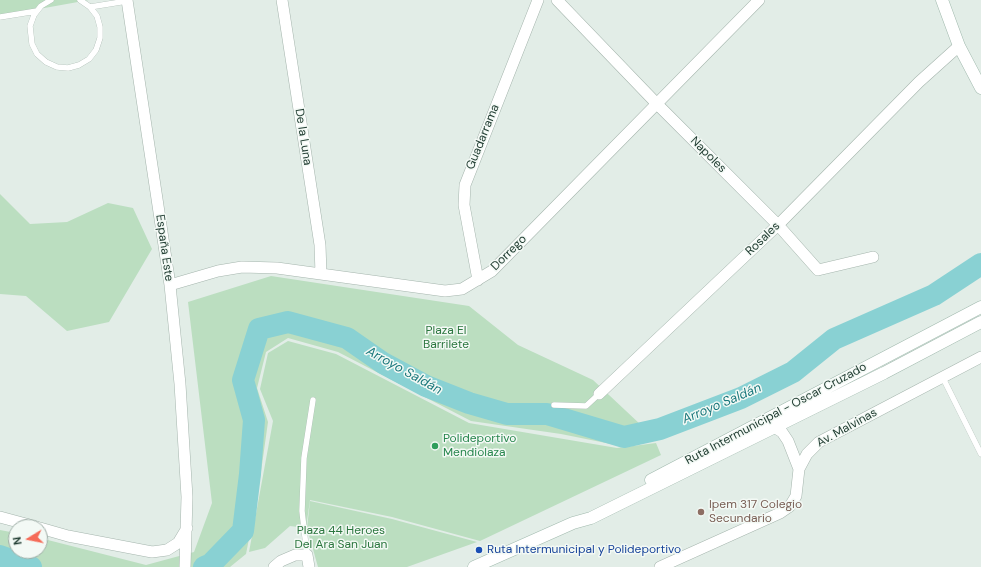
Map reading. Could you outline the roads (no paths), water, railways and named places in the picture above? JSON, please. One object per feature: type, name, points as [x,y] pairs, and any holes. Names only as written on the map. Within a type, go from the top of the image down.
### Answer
[{"type":"main road","points":[[942,0],[959,46],[981,88]]},
{"type":"main road","name":"Ruta Intermunicipal - Oscar Cruzado","points":[[474,567],[572,523],[594,509],[981,307]]},
{"type":"main road","name":"Ruta Intermunicipal - Oscar Cruzado","points":[[572,523],[591,518],[884,373],[981,322]]},
{"type":"street","name":"España Este","points":[[127,0],[170,285],[180,384],[187,497],[186,565]]},
{"type":"street","name":"De la Luna","points":[[282,0],[320,245],[321,274]]},
{"type":"street","name":"Guadarrama","points":[[478,280],[464,205],[464,185],[538,0]]},
{"type":"street","name":"Napoles","points":[[557,0],[657,104],[778,225],[818,270],[873,257]]},
{"type":"street","name":"Dorrego","points":[[170,285],[218,271],[242,267],[277,268],[445,291],[462,289],[492,271],[759,0]]},
{"type":"street","name":"Rosales","points":[[599,394],[778,225],[914,88],[959,46]]},
{"type":"street","points":[[884,373],[909,364],[981,327]]},
{"type":"street","name":"Av. Malvinas","points":[[660,567],[682,562],[780,513],[790,506],[796,496],[799,468],[807,454],[819,442],[981,357]]},
{"type":"street","points":[[774,427],[782,432],[799,468]]},
{"type":"street","points":[[48,530],[68,536],[152,552],[167,550],[178,543],[187,528]]},
{"type":"street","points":[[274,567],[281,561],[295,555],[307,555],[309,567]]},
{"type":"lane","points":[[51,0],[37,11],[30,26],[30,38],[34,49],[46,62],[57,67],[68,68],[79,65],[89,59],[99,44],[101,33],[99,21],[90,6],[80,0]]},
{"type":"lane","points":[[90,6],[127,0]]},
{"type":"lane","points":[[0,17],[37,11]]},
{"type":"lane","points":[[943,378],[981,454]]},
{"type":"lane","name":"Rosales","points":[[554,405],[586,406],[599,394]]},
{"type":"lane","points":[[307,555],[302,511],[304,458],[313,400]]},
{"type":"waterway","name":"Arroyo Saldán","points":[[204,567],[211,564],[243,531],[250,474],[254,420],[243,380],[259,329],[288,322],[347,338],[383,363],[426,386],[469,403],[507,414],[547,414],[624,437],[660,429],[741,398],[793,372],[834,339],[934,295],[981,264]]},
{"type":"waterway","name":"Arroyo Saldán","points":[[0,556],[31,567]]},
{"type":"place","name":"Polideportivo Mendiolaza","points":[[435,446]]},
{"type":"place","name":"Ipem 317 Colegio Secundario","points":[[701,512]]},
{"type":"place","name":"Ruta Intermunicipal y Polideportivo","points":[[479,550]]},
{"type":"park label","name":"Plaza El Barrilete","points":[[446,338]]},
{"type":"park label","name":"Plaza 44 Heroes Del Ara San Juan","points":[[341,538]]}]
